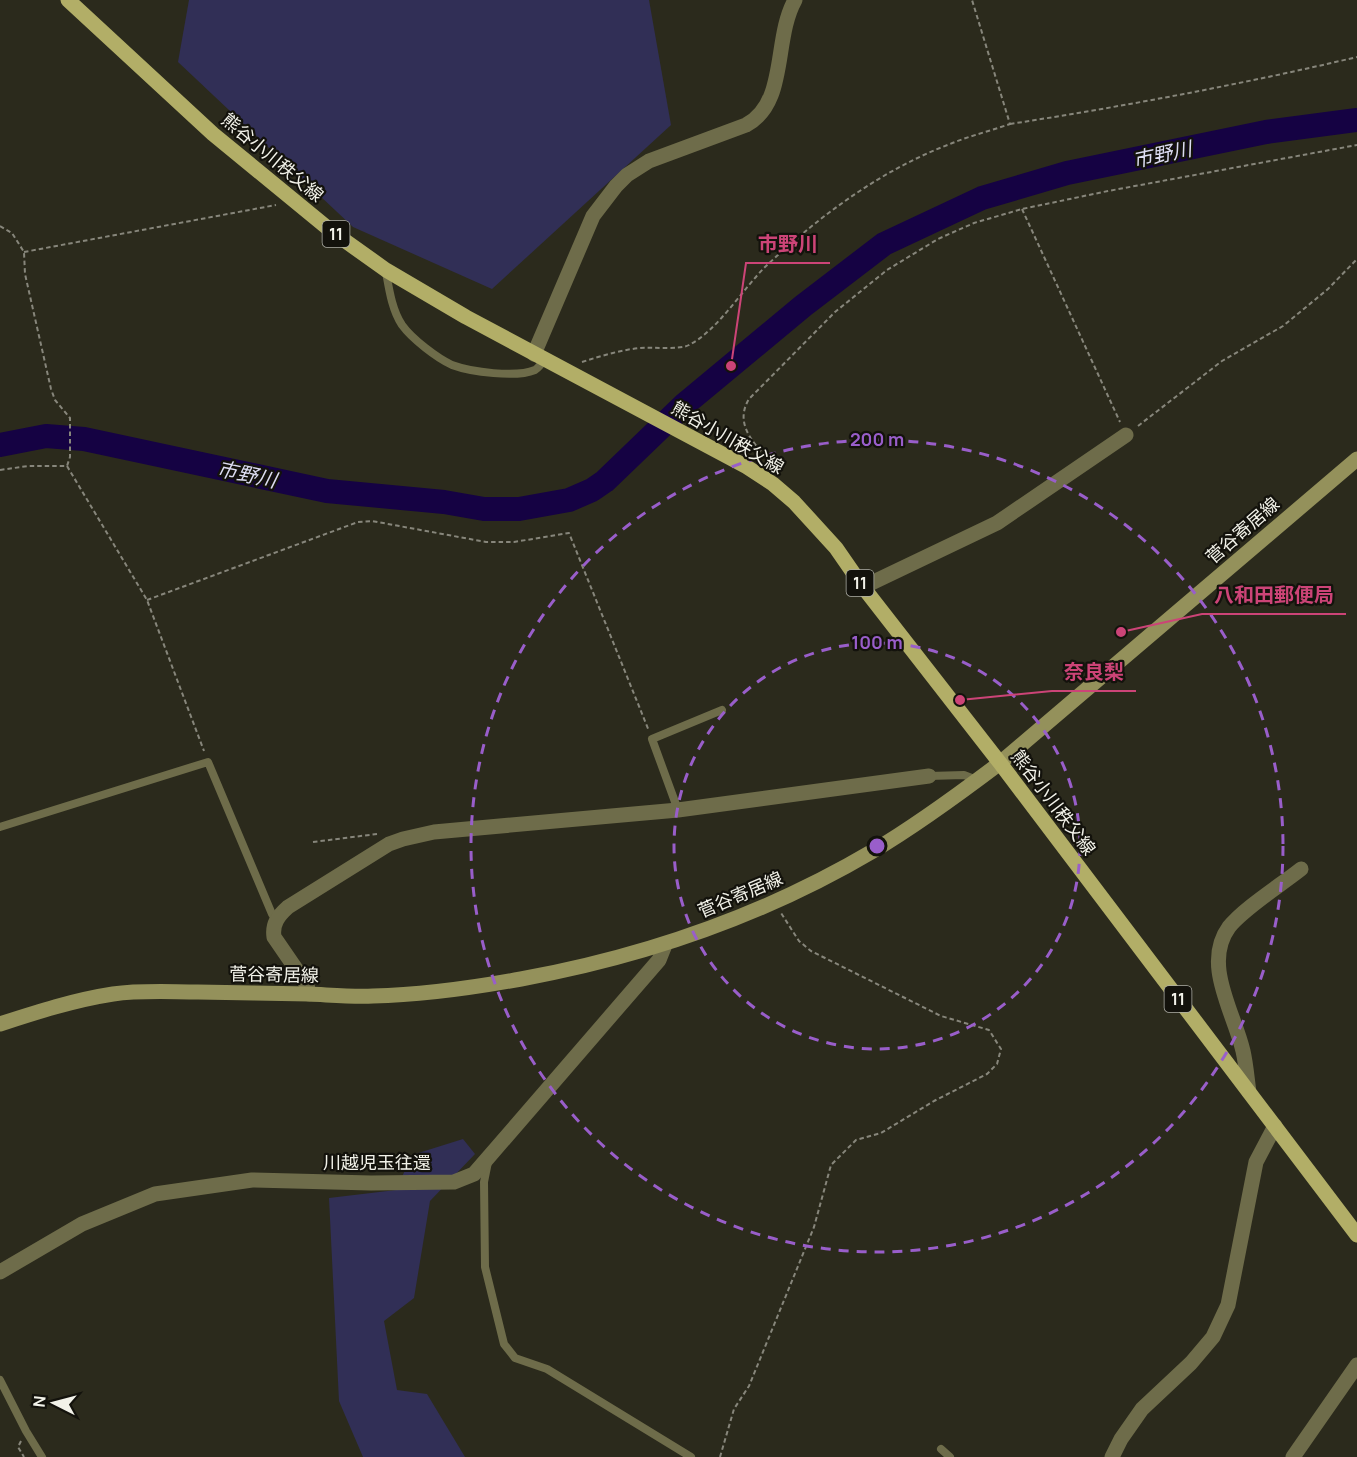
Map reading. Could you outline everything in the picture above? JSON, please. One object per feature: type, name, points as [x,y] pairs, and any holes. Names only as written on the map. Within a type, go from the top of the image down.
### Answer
[{"type":"main road","name":"熊谷小川秩父線","points":[[68,0],[213,134],[288,197],[386,270],[539,357],[690,435],[773,484],[794,502],[836,548],[863,587],[1000,763],[1357,1235]]},
{"type":"main road","name":"菅谷寄居線","points":[[0,1024],[57,1005],[114,994],[158,992],[370,996],[458,990],[565,971],[665,945],[720,926],[775,902],[872,851],[977,780],[1000,763],[1357,459]]},
{"type":"street","points":[[539,357],[593,216],[616,186],[627,175],[649,161],[746,125],[757,120],[764,111],[774,87],[784,23],[795,0]]},
{"type":"street","points":[[863,587],[997,523],[1124,430]]},
{"type":"street","points":[[309,994],[307,985],[274,937],[276,919],[288,907],[389,844],[403,839],[434,832],[678,810],[929,776]]},
{"type":"street","points":[[1249,1092],[1243,1051],[1219,972],[1217,957],[1221,942],[1229,927],[1241,914],[1301,869]]},
{"type":"street","name":"川越児玉往還","points":[[0,1272],[82,1224],[155,1194],[252,1180],[371,1183],[454,1182],[474,1174],[659,960],[665,945]]},
{"type":"street","points":[[1112,1457],[1121,1438],[1142,1408],[1191,1363],[1213,1337],[1228,1305],[1256,1162],[1275,1126]]},
{"type":"street","points":[[1293,1457],[1357,1365]]},
{"type":"lane","points":[[386,270],[391,298],[402,325],[425,347],[452,364],[495,373],[520,372],[535,369],[539,357]]},
{"type":"lane","points":[[678,810],[652,739],[722,710]]},
{"type":"lane","points":[[0,826],[208,762],[276,919]]},
{"type":"lane","points":[[929,776],[964,775],[977,780]]},
{"type":"lane","points":[[489,1158],[484,1182],[485,1267],[504,1344],[515,1358],[547,1370],[691,1457]]},
{"type":"lane","points":[[0,1380],[42,1457]]},
{"type":"lane","points":[[941,1449],[950,1457]]},
{"type":"path","points":[[972,0],[1010,124]]},
{"type":"path","points":[[560,368],[637,348],[661,346],[682,348],[690,345],[710,329],[765,268],[813,227],[881,177],[950,144],[1010,124],[1280,74],[1357,57]]},
{"type":"path","points":[[776,467],[753,442],[743,423],[742,410],[749,399],[835,312],[887,270],[938,239],[974,223],[1022,209],[1357,145]]},
{"type":"path","points":[[24,252],[268,207],[288,197]]},
{"type":"path","points":[[1022,209],[1124,430],[1222,362],[1283,326],[1328,289],[1357,259]]},
{"type":"path","points":[[0,226],[12,233],[24,252],[25,274],[51,389],[55,400],[70,418],[70,458],[66,466]]},
{"type":"path","points":[[0,470],[28,466],[66,466]]},
{"type":"path","points":[[66,466],[147,600],[208,762]]},
{"type":"path","points":[[147,600],[358,522],[372,521],[486,542],[514,542],[569,533],[652,739]]},
{"type":"path","points":[[313,842],[379,834]]},
{"type":"path","points":[[720,1457],[734,1409],[749,1386],[814,1227],[831,1165],[856,1140],[881,1133],[934,1101],[987,1074],[997,1064],[1000,1049],[989,1030],[941,1016],[811,951],[799,941],[775,902]]},
{"type":"shaded area","points":[[189,0],[649,0],[671,125],[492,289],[353,227],[178,62]]},
{"type":"shaded area","points":[[463,1139],[475,1154],[430,1201],[414,1298],[384,1321],[397,1390],[427,1394],[465,1457],[363,1457],[339,1401],[329,1198],[396,1190],[412,1155]]},
{"type":"waterway","name":"市野川","points":[[0,445],[46,436],[84,439],[327,491],[444,502],[484,509],[519,509],[569,500],[592,490],[605,481],[685,404],[803,306],[884,244],[982,198],[1067,173],[1266,132],[1357,120]]},
{"type":"place","name":"市野川","points":[[731,366]]},
{"type":"place","name":"八和田郵便局","points":[[1121,632]]},
{"type":"place","name":"奈良梨","points":[[960,700]]}]
